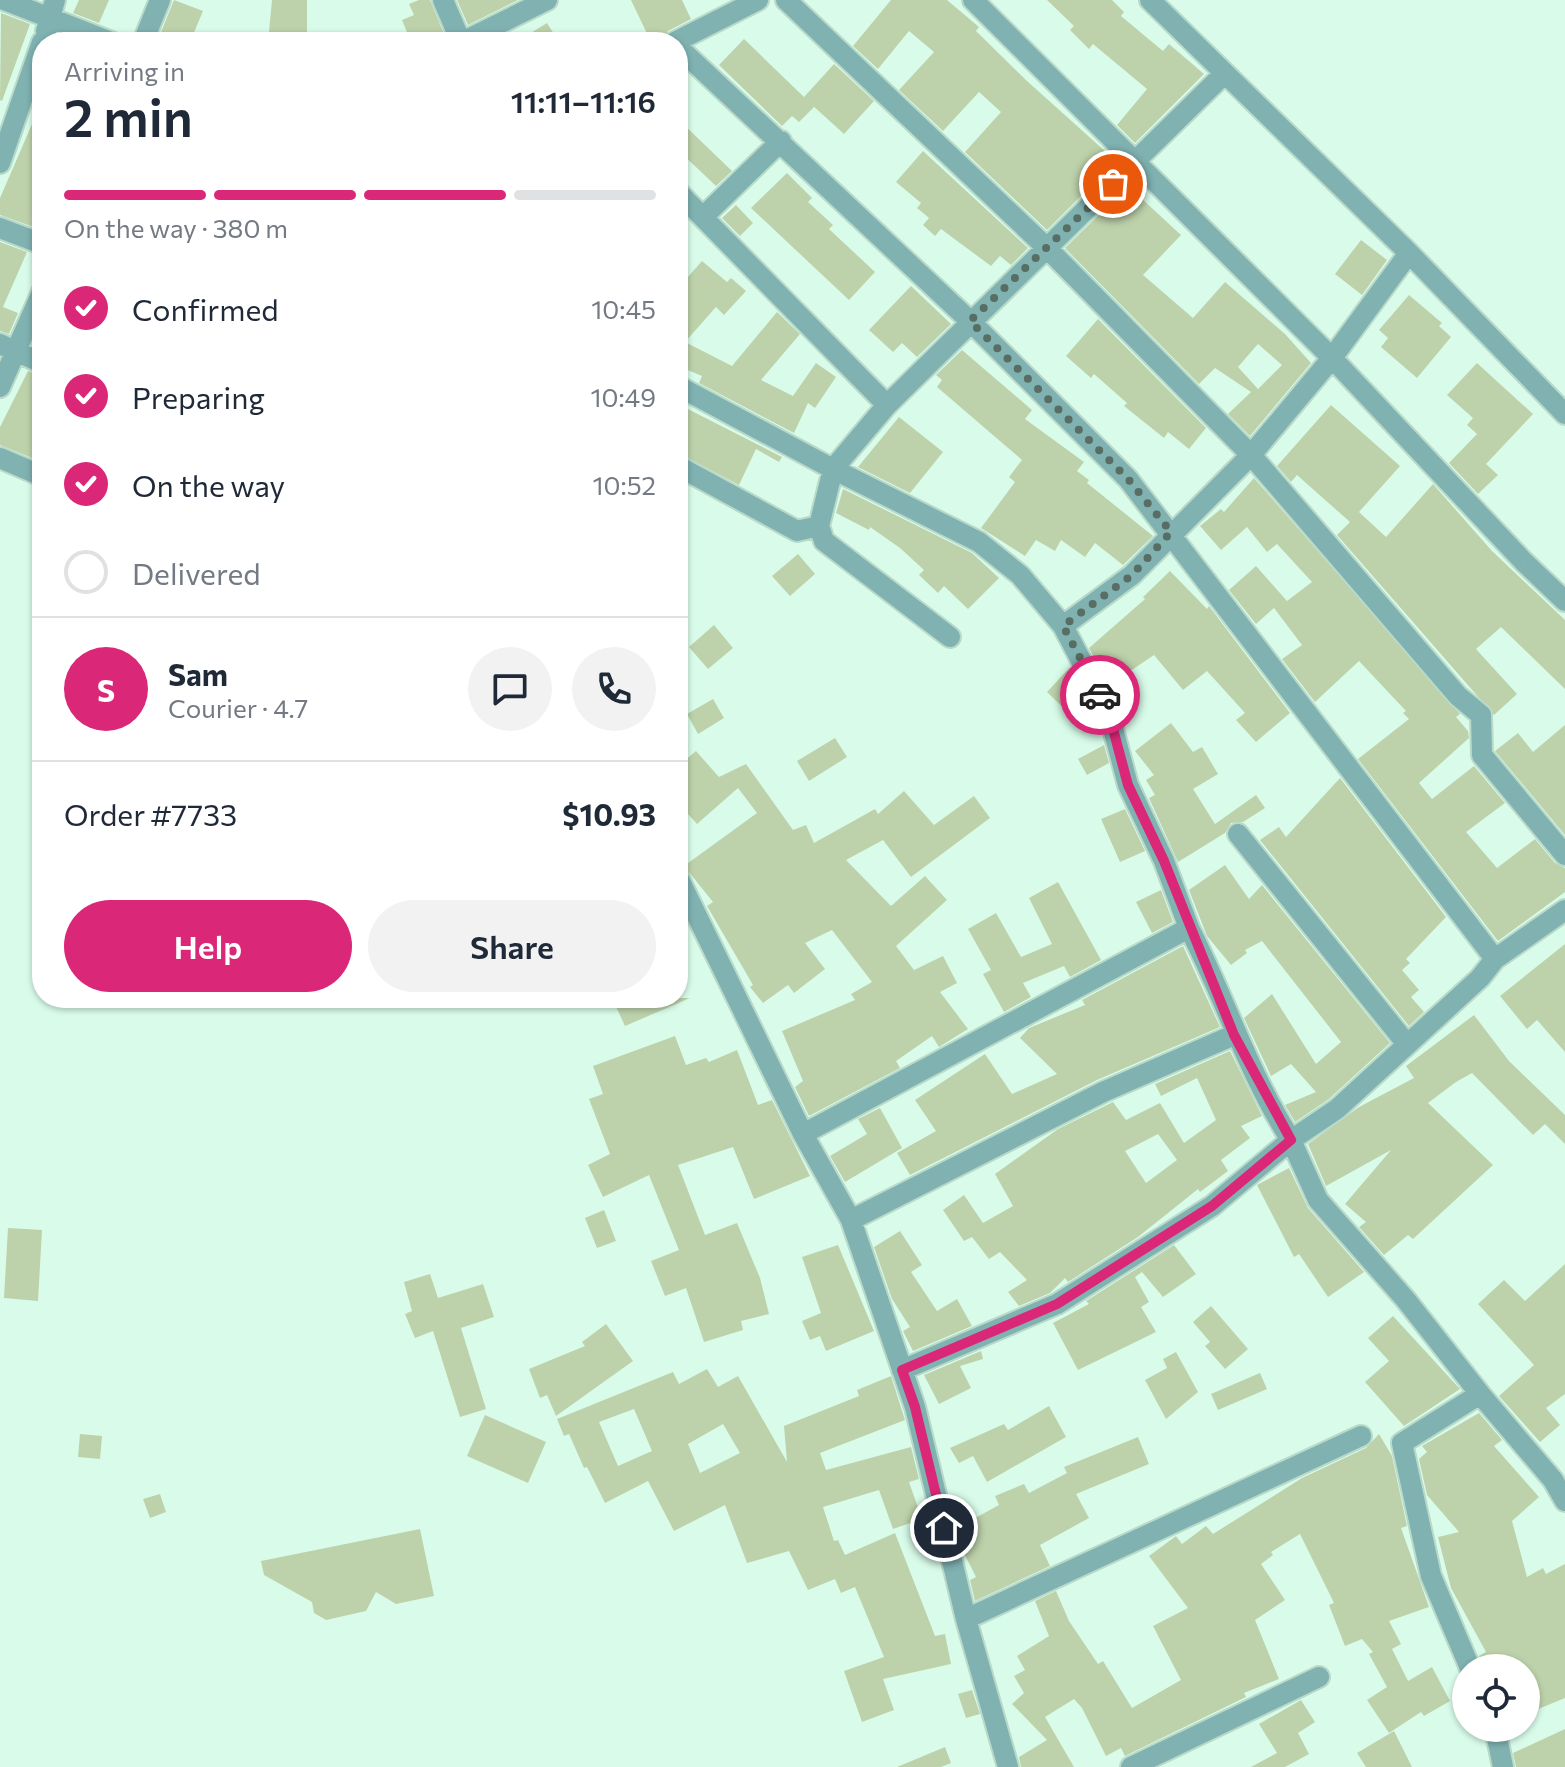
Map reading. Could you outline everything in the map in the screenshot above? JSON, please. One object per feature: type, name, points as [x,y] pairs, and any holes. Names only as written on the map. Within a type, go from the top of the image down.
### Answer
[{"type":"street","points":[[4,0],[52,9],[93,32]]},
{"type":"street","points":[[147,32],[160,0]]},
{"type":"street","points":[[443,0],[457,32]]},
{"type":"street","points":[[482,32],[547,0]]},
{"type":"street","points":[[688,38],[758,0]]},
{"type":"street","points":[[786,0],[1048,249],[1251,455],[1458,696],[1481,715],[1482,755],[1565,855]]},
{"type":"street","points":[[973,0],[1332,358],[1524,562],[1565,601]]},
{"type":"street","points":[[1150,0],[1409,253],[1565,414]]},
{"type":"street","points":[[45,32],[52,9]]},
{"type":"street","points":[[688,54],[970,321],[1128,479],[1495,959]]},
{"type":"street","points":[[0,163],[8,122],[32,66]]},
{"type":"street","points":[[950,637],[824,541],[819,526],[833,469],[887,405],[970,321],[1048,249],[1224,74]]},
{"type":"street","points":[[703,217],[781,141]]},
{"type":"street","points":[[688,202],[887,405]]},
{"type":"street","points":[[0,228],[32,240]]},
{"type":"street","points":[[1063,626],[1132,575],[1171,532],[1251,455],[1332,358],[1409,253]]},
{"type":"street","points":[[0,387],[8,348],[32,308]]},
{"type":"street","points":[[8,348],[32,359]]},
{"type":"street","points":[[688,391],[979,542],[1020,575],[1063,626],[1109,714],[1128,785],[1164,861],[1234,1035],[1291,1140],[1318,1200],[1406,1300],[1553,1480],[1565,1501]]},
{"type":"street","points":[[0,458],[32,472]]},
{"type":"street","points":[[688,471],[797,531],[819,526]]},
{"type":"street","points":[[1238,834],[1406,1043]]},
{"type":"street","points":[[688,898],[803,1134],[851,1220],[915,1407],[966,1619],[1008,1767]]},
{"type":"street","points":[[902,1370],[1057,1304],[1212,1206],[1291,1140],[1337,1109],[1480,978],[1495,959],[1565,910]]},
{"type":"street","points":[[803,1134],[1189,928]]},
{"type":"street","points":[[851,1220],[1103,1092],[1234,1035]]},
{"type":"street","points":[[1464,1654],[1431,1576],[1402,1443],[1480,1394]]},
{"type":"street","points":[[966,1619],[1361,1436]]},
{"type":"street","points":[[1131,1767],[1319,1677]]},
{"type":"street","points":[[1498,1742],[1503,1767]]},
{"type":"building","points":[[79,0],[109,0],[99,23],[73,13]]},
{"type":"building","points":[[174,0],[203,11],[194,32],[161,32]]},
{"type":"building","points":[[272,0],[307,0],[307,32],[269,32]]},
{"type":"building","points":[[430,0],[443,32],[407,32],[402,20],[414,15],[409,4]]},
{"type":"building","points":[[457,0],[518,0],[468,25]]},
{"type":"building","points":[[631,0],[682,0],[691,19],[667,32],[646,32]]},
{"type":"building","points":[[891,0],[947,0],[979,27],[976,31],[1027,81],[1116,161],[1047,230],[965,152],[1001,112],[979,92],[943,131],[899,90],[934,52],[909,31],[878,69],[853,46]]},
{"type":"building","points":[[1047,0],[1112,0],[1124,12],[1121,16],[1163,51],[1169,44],[1204,74],[1135,143],[1117,125],[1147,89],[1093,44],[1089,49],[1070,30],[1074,26]]},
{"type":"building","points":[[1,13],[30,24],[2,101],[0,100]]},
{"type":"building","points":[[547,23],[553,32],[532,32]]},
{"type":"building","points":[[744,39],[804,97],[834,64],[874,101],[844,134],[812,105],[814,107],[799,122],[792,116],[782,126],[719,65]]},
{"type":"building","points":[[32,124],[32,226],[0,215],[0,198]]},
{"type":"building","points":[[688,129],[732,171],[716,186],[688,159]]},
{"type":"building","points":[[923,151],[1028,248],[1011,265],[1000,256],[991,266],[941,229],[935,236],[923,225],[929,218],[917,208],[921,203],[896,182]]},
{"type":"building","points":[[787,173],[812,198],[808,202],[833,225],[829,229],[875,272],[849,300],[751,208]]},
{"type":"building","points":[[1128,186],[1181,235],[1143,275],[1193,318],[1225,282],[1285,334],[1311,363],[1250,436],[1228,414],[1251,392],[1215,368],[1199,384],[1065,248]],"holes":[[[1258,344],[1282,365],[1258,389],[1238,367]]]},
{"type":"building","points":[[736,205],[753,223],[740,236],[722,218]]},
{"type":"building","points":[[1361,240],[1387,260],[1362,295],[1335,274]]},
{"type":"building","points":[[0,242],[27,252],[3,307],[18,313],[9,334],[0,331]]},
{"type":"building","points":[[702,261],[727,282],[731,278],[746,291],[724,315],[716,307],[688,339],[688,277]]},
{"type":"building","points":[[911,286],[951,324],[917,357],[902,343],[893,352],[869,330]]},
{"type":"building","points":[[1409,295],[1442,323],[1439,326],[1451,337],[1417,378],[1381,347],[1388,338],[1379,330]]},
{"type":"building","points":[[777,312],[800,334],[761,380],[793,396],[816,363],[836,377],[815,408],[808,403],[794,433],[699,383],[702,376],[688,370],[688,344],[732,366]]},
{"type":"building","points":[[1098,319],[1206,428],[1189,449],[1168,432],[1164,438],[1124,406],[1127,403],[1094,374],[1091,378],[1066,356]]},
{"type":"building","points":[[962,350],[1032,410],[1025,419],[1084,462],[1077,471],[1089,480],[1087,483],[1153,536],[1123,565],[1095,543],[1085,557],[1061,540],[1055,551],[1036,540],[1025,556],[981,528],[1015,482],[1009,477],[1022,460],[937,387],[942,380],[936,375]]},
{"type":"building","points":[[1477,363],[1533,414],[1486,464],[1498,475],[1478,494],[1449,463],[1477,434],[1467,425],[1473,418],[1447,395]]},
{"type":"building","points":[[28,371],[32,372],[32,458],[0,445],[0,427]]},
{"type":"building","points":[[1331,405],[1400,466],[1359,512],[1386,537],[1433,484],[1492,551],[1565,620],[1565,689],[1501,627],[1476,649],[1517,694],[1494,715],[1337,535],[1350,522],[1297,475],[1291,482],[1277,466]]},
{"type":"building","points":[[688,409],[782,457],[779,462],[756,449],[739,485],[688,458]]},
{"type":"building","points":[[899,417],[943,452],[910,493],[858,467]]},
{"type":"building","points":[[1254,478],[1460,714],[1456,717],[1468,731],[1469,738],[1419,783],[1432,799],[1474,766],[1505,803],[1466,832],[1497,868],[1535,839],[1555,863],[1565,868],[1565,892],[1498,941],[1358,759],[1409,719],[1403,713],[1406,711],[1359,661],[1315,702],[1282,659],[1302,645],[1274,608],[1256,624],[1229,590],[1256,566],[1287,601],[1312,582],[1277,544],[1267,552],[1247,527],[1221,550],[1200,526],[1221,509],[1224,512]]},
{"type":"building","points":[[843,489],[972,553],[999,578],[968,609],[944,586],[938,593],[919,575],[924,570],[900,548],[870,527],[869,530],[836,513]]},
{"type":"building","points":[[798,554],[815,574],[790,596],[772,576]]},
{"type":"building","points":[[1170,571],[1207,609],[1209,606],[1290,713],[1256,742],[1236,720],[1245,713],[1207,671],[1183,690],[1154,655],[1126,674],[1131,681],[1113,693],[1089,648],[1145,599],[1143,597]]},
{"type":"building","points":[[714,625],[733,648],[708,669],[689,647]]},
{"type":"building","points":[[1070,667],[1090,706],[1076,720],[1047,692]]},
{"type":"building","points":[[713,699],[724,718],[698,734],[688,713]]},
{"type":"building","points":[[1171,723],[1193,752],[1202,747],[1218,774],[1193,789],[1215,824],[1256,795],[1265,808],[1243,822],[1231,823],[1225,833],[1178,862],[1149,798],[1155,795],[1146,780],[1154,775],[1135,751]]},
{"type":"building","points":[[1565,725],[1565,835],[1495,751],[1518,733],[1533,752]]},
{"type":"building","points":[[835,738],[847,757],[809,781],[797,761]]},
{"type":"building","points":[[1104,745],[1109,763],[1087,775],[1078,759]]},
{"type":"building","points":[[696,751],[719,777],[746,764],[793,830],[806,825],[814,843],[875,809],[878,814],[904,791],[934,825],[974,796],[990,818],[911,877],[883,840],[846,860],[891,906],[925,876],[947,900],[896,946],[914,970],[943,956],[957,983],[940,992],[968,1029],[939,1047],[932,1036],[896,1061],[900,1068],[809,1116],[795,1087],[803,1081],[782,1031],[855,1000],[851,994],[872,982],[832,930],[805,943],[825,969],[794,993],[788,985],[763,1003],[750,987],[753,985],[707,906],[713,902],[688,871],[688,863],[757,813],[738,788],[697,824],[688,814],[688,758]]},
{"type":"building","points":[[1340,778],[1446,917],[1406,959],[1410,963],[1402,970],[1419,990],[1411,997],[1424,1012],[1409,1026],[1260,840],[1279,827],[1286,837]]},
{"type":"building","points":[[1125,809],[1145,851],[1120,862],[1101,819]]},
{"type":"building","points":[[1225,865],[1249,899],[1262,885],[1390,1043],[1329,1099],[1295,1122],[1285,1105],[1316,1092],[1291,1064],[1271,1076],[1244,1018],[1272,994],[1316,1064],[1341,1042],[1262,941],[1245,950],[1247,953],[1231,965],[1207,936],[1189,890]]},
{"type":"building","points":[[1058,882],[1101,960],[1070,977],[1064,966],[1023,983],[1031,997],[1004,1012],[983,974],[991,970],[968,929],[996,913],[1021,957],[1052,944],[1029,898]]},
{"type":"building","points":[[1161,890],[1173,922],[1152,933],[1136,902]]},
{"type":"building","points":[[1565,944],[1565,1052],[1537,1020],[1527,1029],[1500,996]]},
{"type":"building","points":[[1183,946],[1220,1027],[1097,1080],[910,1175],[897,1153],[936,1131],[915,1100],[985,1054],[1012,1094],[1057,1074],[1020,1038],[1029,1028],[1085,1005],[1082,1000]]},
{"type":"building","points":[[617,1008],[667,1008],[625,1026]]},
{"type":"building","points":[[1474,1015],[1509,1061],[1565,1115],[1565,1144],[1545,1124],[1533,1135],[1472,1073],[1456,1082],[1428,1103],[1493,1165],[1413,1239],[1408,1235],[1384,1255],[1359,1227],[1366,1222],[1345,1204],[1391,1150],[1326,1186],[1308,1144],[1359,1107],[1414,1078],[1406,1066]]},
{"type":"building","points":[[675,1036],[686,1065],[706,1058],[709,1062],[737,1050],[758,1105],[772,1100],[810,1176],[754,1199],[733,1147],[678,1165],[705,1235],[737,1223],[760,1278],[769,1314],[741,1321],[743,1330],[704,1342],[686,1288],[665,1296],[651,1261],[679,1250],[649,1175],[603,1197],[588,1165],[610,1154],[589,1099],[603,1094],[593,1066]]},
{"type":"building","points":[[1230,1051],[1262,1116],[1241,1126],[1250,1138],[1221,1160],[1228,1171],[1200,1192],[1198,1189],[1138,1237],[1068,1282],[1065,1278],[1050,1293],[1019,1306],[1008,1292],[1027,1280],[1000,1252],[989,1259],[972,1237],[964,1241],[943,1210],[964,1195],[983,1223],[1013,1206],[995,1174],[1058,1129],[1113,1102],[1126,1120],[1160,1103],[1184,1143],[1216,1120],[1197,1078],[1161,1096],[1155,1084]],"holes":[[[1158,1134],[1177,1160],[1146,1183],[1125,1151]]]},
{"type":"building","points":[[880,1108],[902,1148],[845,1182],[830,1156],[867,1134],[858,1119]]},
{"type":"building","points":[[1289,1168],[1308,1208],[1364,1272],[1328,1297],[1299,1254],[1294,1257],[1257,1185]]},
{"type":"building","points":[[604,1210],[616,1241],[597,1248],[585,1218]]},
{"type":"building","points":[[8,1228],[42,1230],[38,1301],[4,1298]]},
{"type":"building","points":[[900,1231],[922,1265],[911,1272],[937,1311],[957,1299],[972,1326],[913,1351],[903,1331],[910,1327],[892,1299],[874,1247]]},
{"type":"building","points":[[838,1245],[874,1331],[826,1351],[820,1336],[810,1340],[802,1321],[821,1313],[802,1257]]},
{"type":"building","points":[[1174,1245],[1196,1274],[1163,1297],[1142,1272],[1135,1277],[1149,1302],[1141,1307],[1156,1332],[1078,1370],[1053,1323],[1089,1304],[1086,1301]]},
{"type":"building","points":[[1565,1264],[1565,1394],[1546,1408],[1560,1425],[1540,1442],[1499,1396],[1534,1365],[1478,1304],[1504,1280],[1525,1301]]},
{"type":"building","points":[[430,1274],[438,1298],[483,1284],[494,1317],[461,1328],[486,1409],[460,1417],[433,1331],[415,1338],[405,1314],[412,1311],[404,1282]]},
{"type":"building","points":[[1211,1306],[1248,1349],[1225,1369],[1205,1346],[1210,1342],[1193,1322]]},
{"type":"building","points":[[1393,1316],[1460,1389],[1404,1426],[1365,1382],[1389,1361],[1368,1338]]},
{"type":"building","points":[[606,1324],[633,1361],[556,1416],[547,1395],[540,1398],[529,1369],[585,1346],[582,1342]]},
{"type":"building","points":[[981,1351],[983,1359],[960,1366],[971,1388],[939,1404],[924,1375]]},
{"type":"building","points":[[1176,1352],[1198,1392],[1166,1419],[1145,1380],[1167,1368],[1163,1359]]},
{"type":"building","points":[[707,1369],[718,1387],[738,1376],[787,1462],[784,1426],[859,1396],[857,1390],[891,1376],[905,1420],[820,1453],[826,1470],[911,1447],[919,1479],[909,1482],[922,1519],[893,1529],[879,1490],[823,1507],[834,1541],[838,1540],[845,1555],[895,1533],[935,1636],[945,1634],[951,1664],[883,1679],[894,1710],[862,1722],[844,1671],[884,1657],[855,1587],[841,1593],[835,1579],[808,1590],[789,1551],[747,1563],[725,1505],[674,1531],[648,1481],[605,1503],[587,1467],[584,1468],[569,1434],[564,1436],[557,1419],[673,1372],[679,1384]],"holes":[[[634,1409],[652,1451],[618,1466],[599,1422]],[[723,1424],[740,1453],[700,1473],[688,1444]]]},
{"type":"building","points":[[1260,1373],[1267,1389],[1218,1410],[1211,1394]]},
{"type":"building","points":[[1049,1406],[1066,1437],[987,1482],[973,1456],[959,1463],[950,1448],[1004,1424],[1008,1430]]},
{"type":"building","points":[[1479,1413],[1502,1440],[1494,1446],[1539,1497],[1512,1521],[1527,1577],[1543,1568],[1546,1574],[1565,1564],[1565,1698],[1540,1708],[1540,1654],[1482,1654],[1486,1652],[1451,1588],[1438,1537],[1459,1532],[1427,1495],[1419,1459],[1427,1452],[1422,1446]]},
{"type":"building","points":[[485,1415],[546,1442],[528,1483],[467,1456]]},
{"type":"building","points":[[80,1434],[102,1436],[100,1459],[78,1457]]},
{"type":"building","points":[[1379,1434],[1392,1456],[1407,1526],[1401,1528],[1429,1607],[1389,1621],[1401,1644],[1392,1649],[1408,1681],[1432,1667],[1450,1701],[1424,1716],[1421,1712],[1389,1733],[1367,1700],[1387,1687],[1369,1654],[1373,1652],[1362,1639],[1345,1646],[1329,1605],[1334,1603],[1300,1534],[1271,1552],[1273,1555],[1261,1564],[1285,1600],[1255,1620],[1279,1679],[1244,1693],[1246,1697],[1125,1756],[1121,1748],[1106,1756],[1082,1708],[1074,1699],[1045,1717],[1074,1767],[1021,1767],[1019,1757],[1047,1740],[1012,1704],[1024,1693],[1014,1676],[1025,1670],[1017,1656],[1049,1636],[1035,1601],[1056,1591],[1069,1621],[1098,1664],[1103,1661],[1132,1708],[1181,1680],[1153,1626],[1188,1608],[1149,1556],[1176,1536],[1182,1544],[1206,1526],[1213,1534],[1302,1478],[1366,1448]]},
{"type":"building","points":[[1138,1437],[1149,1464],[1076,1494],[1089,1518],[1040,1545],[1050,1566],[975,1601],[970,1580],[976,1577],[964,1553],[957,1528],[999,1505],[995,1496],[1024,1484],[1029,1493],[1067,1473],[1064,1467]]},
{"type":"building","points":[[160,1494],[166,1512],[150,1518],[143,1499]]},
{"type":"building","points":[[420,1529],[434,1596],[396,1604],[376,1592],[366,1611],[326,1620],[314,1613],[312,1602],[264,1575],[261,1561]]},
{"type":"building","points":[[972,1690],[980,1714],[966,1718],[958,1694]]},
{"type":"building","points":[[1301,1700],[1315,1722],[1298,1733],[1309,1754],[1285,1767],[1251,1767],[1277,1753],[1259,1724]]},
{"type":"building","points":[[1565,1729],[1565,1767],[1516,1767],[1513,1753]]},
{"type":"building","points":[[1394,1731],[1412,1767],[1366,1767],[1357,1753]]},
{"type":"building","points":[[945,1747],[951,1763],[941,1767],[897,1767]]},
{"type":"way so far","points":[[1100,695],[1063,626],[1132,575],[1171,532],[1128,479],[970,321],[1113,184]]},
{"type":"route","points":[[944,1528],[915,1407],[902,1370],[1057,1304],[1212,1206],[1291,1140],[1234,1035],[1164,861],[1128,785],[1109,714],[1100,695]]}]
